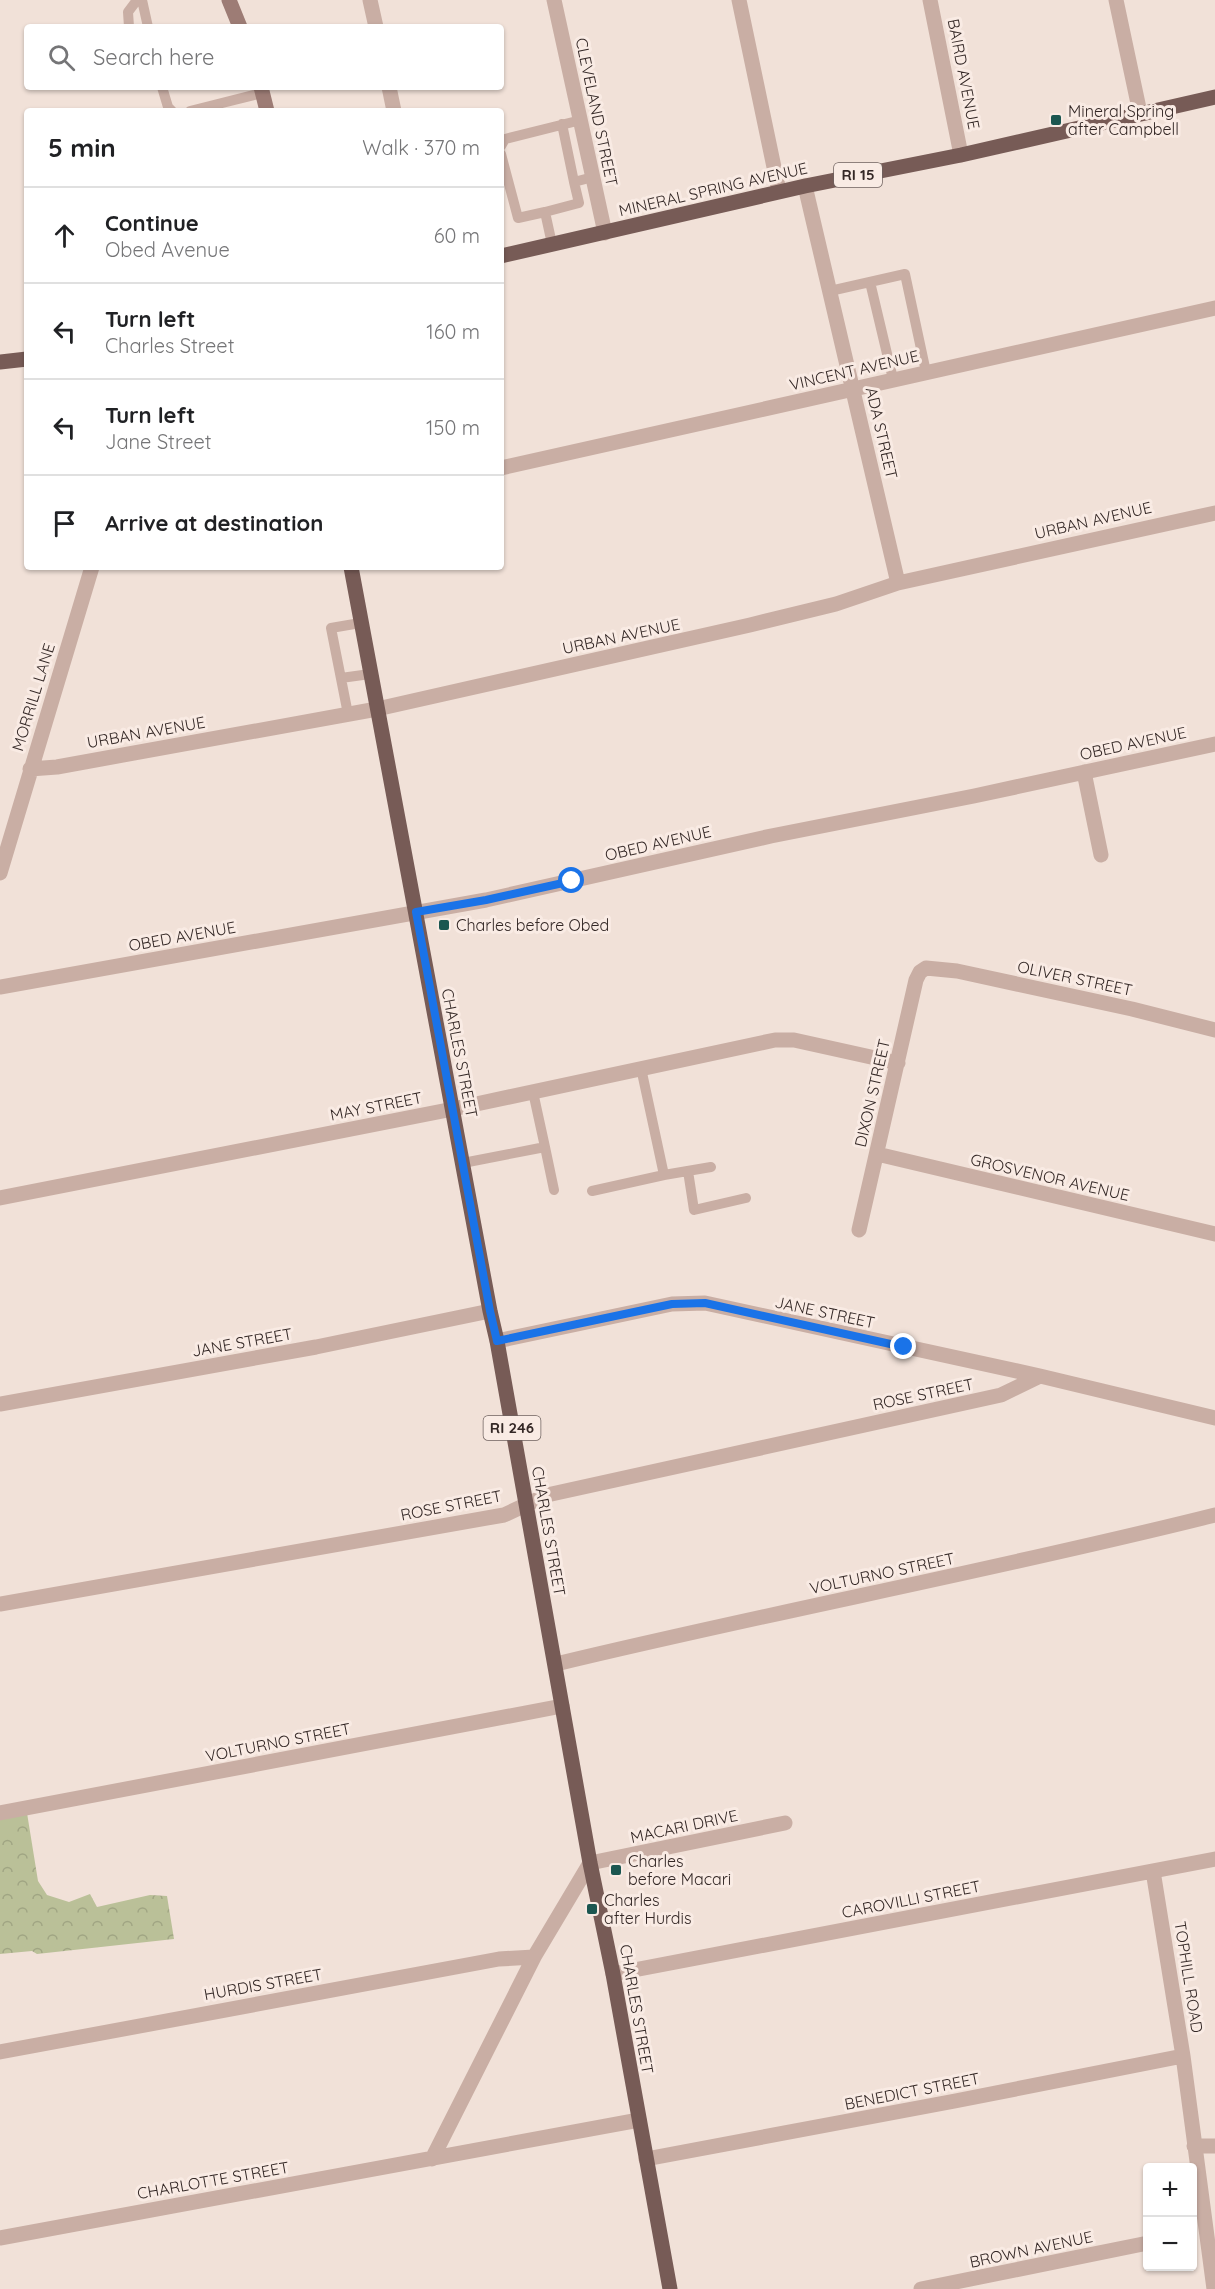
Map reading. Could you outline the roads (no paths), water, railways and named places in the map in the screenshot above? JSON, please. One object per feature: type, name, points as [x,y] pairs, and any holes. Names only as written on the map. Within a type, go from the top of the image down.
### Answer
[{"type":"main road","points":[[229,0],[239,24]]},
{"type":"main road","points":[[262,90],[266,108]]},
{"type":"main road","name":"MINERAL SPRING AVENUE","points":[[504,255],[779,191],[961,155],[1215,97]]},
{"type":"main road","points":[[0,362],[24,359]]},
{"type":"main road","name":"CHARLES STREET","points":[[351,570],[497,1341],[590,1863],[613,1974],[670,2289]]},
{"type":"street","points":[[370,0],[375,24]]},
{"type":"street","name":"CLEVELAND STREET","points":[[554,0],[605,233]]},
{"type":"street","points":[[739,0],[779,191]]},
{"type":"street","name":"BAIRD AVENUE","points":[[930,0],[961,155]]},
{"type":"street","points":[[1116,0],[1140,113]]},
{"type":"street","points":[[390,90],[393,108]]},
{"type":"street","name":"ADA STREET","points":[[805,186],[898,583]]},
{"type":"street","name":"VINCENT AVENUE","points":[[504,467],[1215,308]]},
{"type":"street","name":"URBAN AVENUE","points":[[30,768],[57,767],[377,709],[750,625],[836,604],[898,583],[1215,513]]},
{"type":"street","name":"MORRILL LANE","points":[[0,873],[91,570]]},
{"type":"street","name":"OBED AVENUE","points":[[0,987],[486,900],[771,836],[1215,744]]},
{"type":"street","points":[[1084,772],[1101,855]]},
{"type":"street","name":"OLIVER STREET","points":[[926,968],[957,971],[1120,1006],[1215,1030]]},
{"type":"street","name":"DIXON STREET","points":[[859,1230],[916,981],[920,972],[926,968]]},
{"type":"street","name":"MAY STREET","points":[[0,1198],[453,1109],[785,1039],[898,1064]]},
{"type":"street","name":"GROSVENOR AVENUE","points":[[877,1154],[1215,1234]]},
{"type":"street","name":"JANE STREET","points":[[497,1341],[672,1304],[705,1303],[1040,1376],[1215,1418]]},
{"type":"street","name":"JANE STREET","points":[[0,1404],[316,1347],[490,1311]]},
{"type":"street","name":"ROSE STREET","points":[[0,1604],[504,1515],[547,1495],[1001,1395],[1040,1376]]},
{"type":"street","name":"VOLTURNO STREET","points":[[556,1664],[791,1610],[1093,1545],[1215,1515]]},
{"type":"street","name":"VOLTURNO STREET","points":[[0,1813],[562,1706]]},
{"type":"street","name":"MACARI DRIVE","points":[[590,1863],[785,1823]]},
{"type":"street","name":"CAROVILLI STREET","points":[[613,1974],[1215,1859]]},
{"type":"street","points":[[432,2159],[534,1957],[590,1863]]},
{"type":"street","name":"TOPHILL ROAD","points":[[1153,1871],[1183,2055],[1194,2146],[1199,2232],[1214,2289]]},
{"type":"street","name":"HURDIS STREET","points":[[0,2052],[499,1959],[534,1957]]},
{"type":"street","name":"BENEDICT STREET","points":[[646,2159],[967,2099],[1183,2055]]},
{"type":"street","name":"CHARLOTTE STREET","points":[[0,2238],[639,2120]]},
{"type":"street","points":[[1194,2146],[1215,2146]]},
{"type":"street","name":"BROWN AVENUE","points":[[921,2289],[984,2283],[1143,2244]]},
{"type":"lane","points":[[129,24],[128,12],[137,0]]},
{"type":"lane","points":[[142,0],[147,24]]},
{"type":"lane","points":[[163,90],[169,108]]},
{"type":"lane","points":[[200,108],[262,90]]},
{"type":"lane","points":[[504,141],[581,120]]},
{"type":"lane","points":[[504,165],[518,218],[579,203],[562,124]]},
{"type":"lane","points":[[574,182],[593,177]]},
{"type":"lane","points":[[545,212],[552,244]]},
{"type":"lane","points":[[830,291],[905,274],[926,372]]},
{"type":"lane","points":[[870,282],[893,379]]},
{"type":"lane","points":[[348,714],[331,628],[360,623]]},
{"type":"lane","points":[[341,678],[370,674]]},
{"type":"lane","points":[[641,1068],[664,1175]]},
{"type":"lane","points":[[533,1092],[554,1190]]},
{"type":"lane","points":[[463,1163],[545,1147]]},
{"type":"lane","points":[[592,1191],[711,1167]]},
{"type":"lane","points":[[688,1171],[694,1210],[746,1198]]},
{"type":"place","name":"Mineral Spring after Campbell","points":[[1056,120]]},
{"type":"place","name":"Charles before Obed","points":[[444,925]]},
{"type":"place","name":"Charles before Macari","points":[[616,1870]]},
{"type":"place","name":"Charles after Hurdis","points":[[592,1909]]}]
